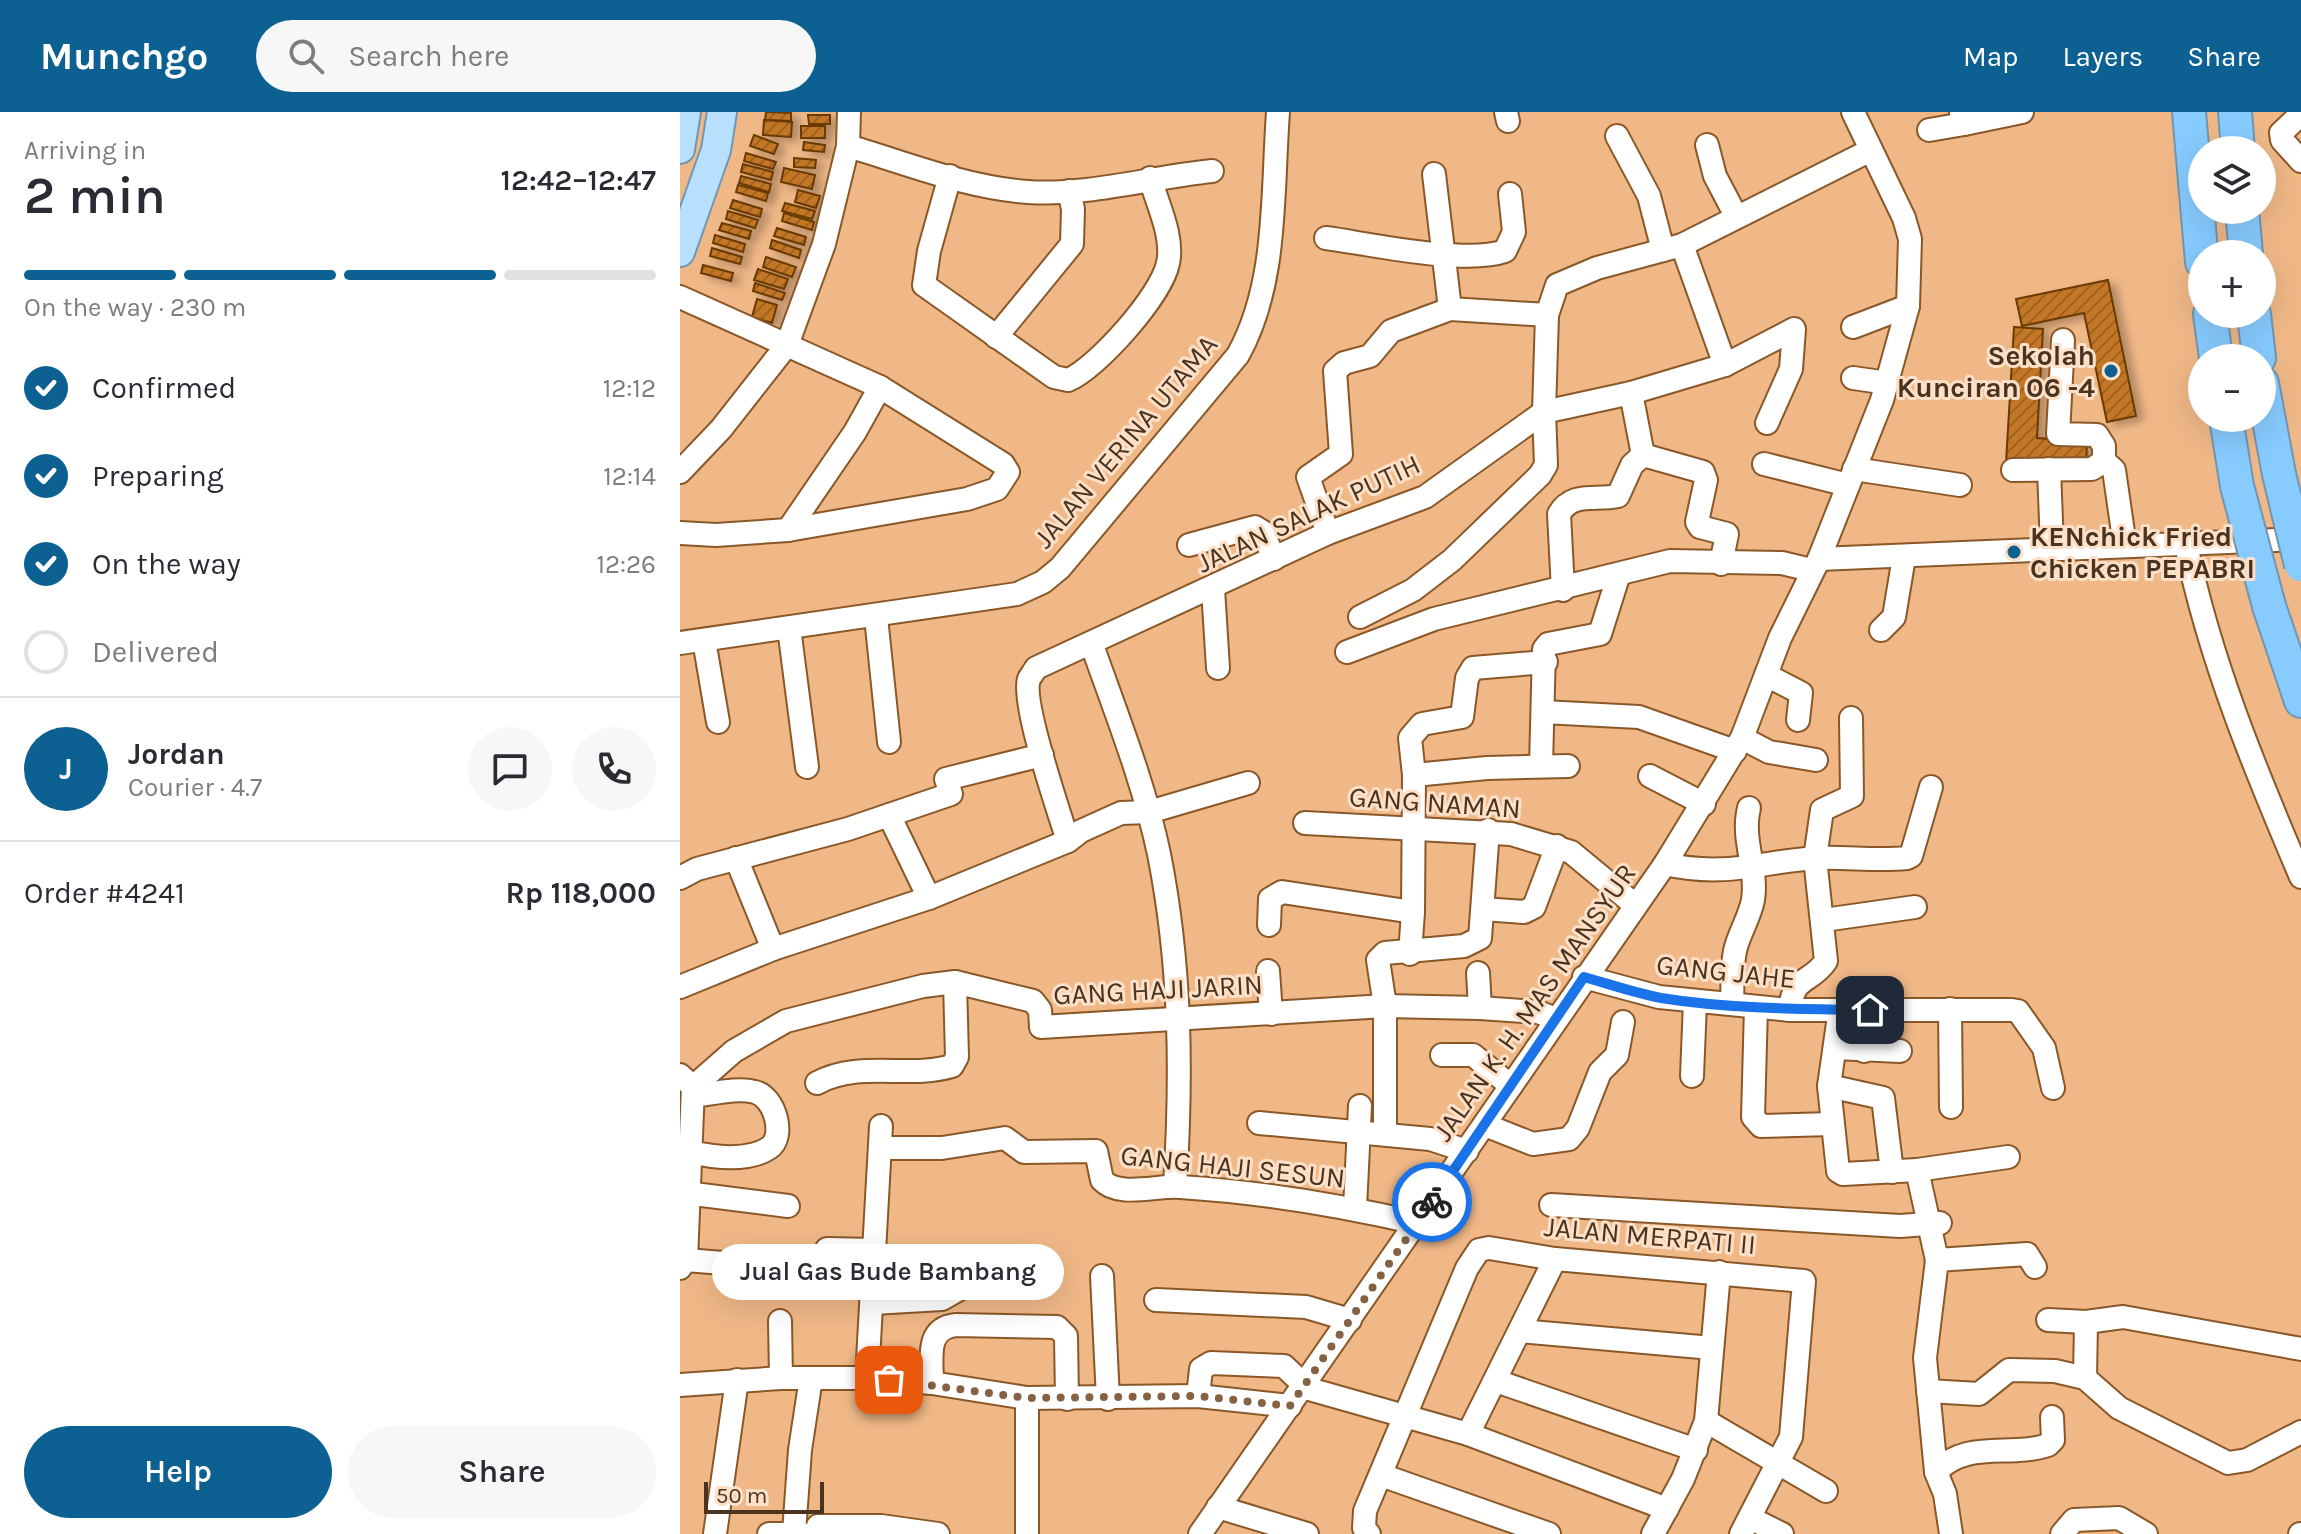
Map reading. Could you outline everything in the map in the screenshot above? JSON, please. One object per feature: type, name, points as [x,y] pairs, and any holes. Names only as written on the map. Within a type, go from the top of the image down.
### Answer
[{"type":"highway","points":[[2189,112],[2200,240]]},
{"type":"highway","points":[[2235,112],[2237,136]]},
{"type":"highway","points":[[2228,432],[2237,486],[2269,606],[2301,701]]},
{"type":"highway","points":[[2272,432],[2301,565]]},
{"type":"main road","points":[[680,149],[686,112]]},
{"type":"main road","points":[[680,252],[716,150],[722,112]]},
{"type":"street","points":[[680,472],[730,418],[787,345],[824,244],[848,146],[849,112]]},
{"type":"street","name":"JALAN VERINA UTAMA","points":[[680,643],[876,617],[1017,594],[1043,582],[1060,568],[1238,355],[1253,329],[1266,280],[1278,112]]},
{"type":"street","name":"JALAN K. H. MAS MANSYUR","points":[[1200,1534],[1665,864],[1739,744],[1888,383],[1908,306],[1910,239],[1904,218],[1853,112]]},
{"type":"street","points":[[1929,130],[1962,118],[2022,112]]},
{"type":"street","points":[[2301,114],[2281,133],[2282,140],[2301,161]]},
{"type":"street","points":[[1617,136],[1649,196],[1725,365]]},
{"type":"street","points":[[1707,145],[1715,176],[1736,216]]},
{"type":"street","points":[[848,146],[950,176],[1028,192],[1069,191],[1212,171]]},
{"type":"street","points":[[1360,617],[1413,590],[1452,560],[1540,475],[1546,465],[1547,315],[1551,294],[1568,278],[1672,248],[1871,150]]},
{"type":"street","points":[[1434,174],[1450,309]]},
{"type":"street","points":[[950,176],[929,251],[924,285],[1054,377],[1068,380],[1093,364],[1151,297],[1168,264],[1169,246],[1150,178]]},
{"type":"street","points":[[996,337],[1072,244],[1073,209],[1069,191]]},
{"type":"street","points":[[1326,238],[1445,254],[1493,256],[1505,251],[1514,232],[1510,194]]},
{"type":"street","points":[[680,297],[880,387],[1003,464],[1008,472],[1004,484],[967,499],[788,530],[716,535],[680,533]]},
{"type":"street","points":[[1853,327],[1908,306]]},
{"type":"street","points":[[1328,533],[1308,477],[1341,454],[1335,371],[1344,363],[1370,356],[1391,331],[1450,309],[1547,315]]},
{"type":"street","points":[[1544,412],[1631,393],[1725,365],[1794,329],[1791,369],[1767,423]]},
{"type":"street","points":[[2063,340],[2058,434],[2097,435],[2104,446],[2104,461],[2114,470],[2125,546]]},
{"type":"street","points":[[1853,378],[1888,383]]},
{"type":"street","points":[[788,530],[855,432],[880,387]]},
{"type":"street","points":[[1631,393],[1643,455]]},
{"type":"street","name":"JALAN SALAK PUTIH","points":[[1068,841],[1042,755],[1028,680],[1043,664],[1092,645],[1328,533],[1425,497],[1544,412]]},
{"type":"street","points":[[1643,455],[1703,472],[1706,480],[1697,522],[1700,527],[1727,535],[1721,564]]},
{"type":"street","points":[[1563,590],[1559,514],[1565,504],[1577,498],[1618,496],[1632,465],[1643,455]]},
{"type":"street","points":[[2013,470],[2092,469],[2104,461]]},
{"type":"street","points":[[1764,464],[1851,477],[1960,485]]},
{"type":"street","points":[[2049,469],[2052,547]]},
{"type":"street","points":[[1189,545],[1255,527],[1263,532],[1274,559]]},
{"type":"street","points":[[1347,652],[1434,619],[1618,577],[1670,561],[1815,564],[2052,547],[2301,539]]},
{"type":"street","points":[[2186,545],[2199,608],[2249,756],[2301,877]]},
{"type":"street","points":[[1881,630],[1894,617],[1904,557]]},
{"type":"street","points":[[1541,766],[1544,649],[1548,644],[1600,634],[1618,577]]},
{"type":"street","points":[[1213,589],[1218,668]]},
{"type":"street","points":[[876,617],[889,742]]},
{"type":"street","points":[[789,628],[807,767]]},
{"type":"street","points":[[704,640],[718,722]]},
{"type":"street","points":[[1092,645],[1149,812],[1175,954],[1180,1020],[1175,1186]]},
{"type":"street","points":[[1410,954],[1414,775],[1410,738],[1422,724],[1462,717],[1467,678],[1473,668],[1546,662]]},
{"type":"street","points":[[1766,675],[1801,693],[1798,720]]},
{"type":"street","points":[[1543,712],[1639,717],[1769,752],[1816,760]]},
{"type":"street","points":[[1790,1010],[1791,993],[1798,983],[1826,961],[1815,858],[1822,810],[1852,796],[1851,718]]},
{"type":"street","points":[[680,878],[736,858],[889,815],[951,794],[946,779],[1042,755]]},
{"type":"street","points":[[1414,775],[1568,766]]},
{"type":"street","points":[[1650,776],[1704,804]]},
{"type":"street","points":[[680,987],[773,949],[929,898],[1068,841],[1081,831],[1121,813],[1149,812],[1248,783]]},
{"type":"street","points":[[1665,864],[1705,871],[1753,869],[1815,858],[1911,856],[1931,787]]},
{"type":"street","points":[[1732,1003],[1735,950],[1753,901],[1753,869],[1746,848],[1745,824],[1749,808]]},
{"type":"street","points":[[889,815],[929,898]]},
{"type":"street","name":"GANG NAMAN","points":[[1305,823],[1488,830],[1557,846],[1571,852],[1635,905]]},
{"type":"street","points":[[1385,1134],[1385,1006],[1379,957],[1385,953],[1410,954],[1473,943],[1482,930],[1488,830]]},
{"type":"street","points":[[1483,909],[1524,912],[1534,907],[1557,846]]},
{"type":"street","points":[[736,858],[773,949]]},
{"type":"street","points":[[1269,925],[1270,899],[1282,892],[1331,897],[1413,912]]},
{"type":"street","points":[[1824,920],[1915,907]]},
{"type":"street","points":[[1268,971],[1271,1014]]},
{"type":"street","points":[[1478,973],[1480,1008]]},
{"type":"street","name":"GANG JAHE","points":[[1584,977],[1659,997],[1790,1010],[2018,1011],[2044,1048],[2053,1088]]},
{"type":"street","points":[[817,1083],[829,1076],[857,1071],[952,1066],[957,1057],[955,982]]},
{"type":"street","name":"GANG HAJI JARIN","points":[[689,1086],[734,1051],[786,1021],[923,986],[955,982],[1033,1001],[1040,1010],[1041,1027],[1385,1006],[1538,1012],[1556,1019]]},
{"type":"street","points":[[1692,1076],[1695,1002]]},
{"type":"street","points":[[1756,1007],[1753,1117],[1761,1126],[1831,1124]]},
{"type":"street","points":[[1840,1009],[1829,1086],[1838,1171],[1843,1174],[1917,1170],[2008,1157]]},
{"type":"street","points":[[1950,1009],[1951,1107]]},
{"type":"street","points":[[1864,1051],[1870,1010]]},
{"type":"street","points":[[1485,1125],[1533,1144],[1569,1139],[1578,1128],[1600,1072],[1617,1055],[1623,1022]]},
{"type":"street","points":[[1835,1048],[1900,1051]]},
{"type":"street","points":[[1442,1055],[1473,1055],[1511,1086]]},
{"type":"street","points":[[690,1152],[709,1156],[758,1153],[770,1148],[775,1137],[776,1111],[765,1096],[752,1091],[689,1086],[690,1152],[683,1264],[735,1264]]},
{"type":"street","points":[[1829,1086],[1883,1098],[1892,1172]]},
{"type":"street","points":[[1355,1208],[1360,1106]]},
{"type":"street","points":[[1259,1123],[1430,1139],[1467,1151]]},
{"type":"street","name":"GANG HAJI SESUN","points":[[874,1250],[880,1137],[942,1148],[1005,1138],[1024,1152],[1096,1151],[1102,1180],[1113,1188],[1175,1186],[1355,1208],[1417,1223]]},
{"type":"street","points":[[1917,1170],[1934,1224],[1937,1260],[1925,1358],[1936,1472],[1945,1494],[1951,1534]]},
{"type":"street","points":[[686,1193],[788,1206]]},
{"type":"street","points":[[1551,1205],[1934,1224]]},
{"type":"street","name":"JALAN MERPATI II","points":[[1406,1417],[1467,1268],[1479,1250],[1489,1248],[1555,1259],[1804,1281],[1791,1437],[1780,1464]]},
{"type":"street","points":[[827,1249],[874,1250],[867,1378]]},
{"type":"street","points":[[1937,1260],[2027,1254],[2035,1267]]},
{"type":"street","points":[[1468,1434],[1555,1259]]},
{"type":"street","points":[[873,1303],[925,1303],[942,1299],[1007,1262]]},
{"type":"street","points":[[1653,1534],[1696,1450],[1706,1421],[1719,1272]]},
{"type":"street","points":[[1102,1276],[1108,1399]]},
{"type":"street","points":[[1156,1300],[1306,1307],[1350,1320]]},
{"type":"street","points":[[2048,1320],[2086,1322],[2123,1317],[2301,1349]]},
{"type":"street","points":[[780,1321],[781,1378]]},
{"type":"street","points":[[2085,1378],[2086,1322]]},
{"type":"street","points":[[932,1383],[933,1338],[941,1328],[956,1325],[1057,1327],[1066,1336],[1067,1399]]},
{"type":"street","points":[[1520,1331],[1712,1348]]},
{"type":"street","points":[[1198,1396],[1201,1369],[1211,1363],[1284,1366],[1299,1393]]},
{"type":"street","points":[[1928,1391],[1979,1394],[2009,1370],[2055,1371],[2085,1378],[2119,1408],[2228,1463],[2247,1460],[2301,1432]]},
{"type":"street","points":[[680,1385],[781,1378],[867,1378],[932,1383],[1027,1398],[1108,1399],[1299,1393],[1468,1434],[1667,1509]]},
{"type":"street","points":[[794,1533],[800,1450],[811,1378]]},
{"type":"street","points":[[715,1534],[737,1380]]},
{"type":"street","points":[[1496,1381],[1696,1450]]},
{"type":"street","points":[[1027,1398],[1027,1534]]},
{"type":"street","points":[[1369,1534],[1364,1528],[1365,1511],[1406,1417]]},
{"type":"street","points":[[1936,1472],[1948,1460],[1989,1449],[2048,1445],[2053,1440],[2052,1417]]},
{"type":"street","points":[[1706,1421],[1826,1491]]},
{"type":"street","points":[[1780,1464],[1745,1526],[1782,1534]]},
{"type":"street","points":[[1381,1475],[1549,1534]]},
{"type":"street","points":[[1218,1507],[1307,1534]]},
{"type":"street","points":[[2062,1534],[2074,1520],[2119,1518],[2146,1534]]},
{"type":"street","points":[[818,1534],[818,1526],[938,1534]]},
{"type":"street","points":[[769,1534],[802,1534]]},
{"type":"building","points":[[766,112],[791,113],[791,121],[765,120]]},
{"type":"building","points":[[808,115],[830,115],[830,124],[809,124]]},
{"type":"building","points":[[764,120],[792,122],[791,137],[763,135]]},
{"type":"building","points":[[801,126],[825,126],[825,138],[801,138]]},
{"type":"building","points":[[754,135],[778,144],[774,154],[750,146]]},
{"type":"building","points":[[804,142],[825,145],[824,152],[803,150]]},
{"type":"building","points":[[746,153],[776,162],[773,169],[744,161]]},
{"type":"building","points":[[794,158],[816,160],[815,168],[794,167]]},
{"type":"building","points":[[743,164],[773,172],[771,180],[741,172]]},
{"type":"building","points":[[784,168],[815,175],[812,189],[781,182]]},
{"type":"building","points":[[741,176],[771,184],[769,192],[739,183]]},
{"type":"building","points":[[738,185],[768,193],[766,201],[736,192]]},
{"type":"building","points":[[798,190],[820,196],[816,208],[795,202]]},
{"type":"building","points":[[733,200],[762,209],[760,217],[730,208]]},
{"type":"building","points":[[785,203],[815,211],[812,219],[782,211]]},
{"type":"building","points":[[728,211],[758,220],[755,228],[726,219]]},
{"type":"building","points":[[784,213],[814,222],[812,230],[782,221]]},
{"type":"building","points":[[722,223],[751,231],[749,239],[719,230]]},
{"type":"building","points":[[777,228],[806,237],[804,245],[774,236]]},
{"type":"building","points":[[715,235],[745,244],[743,252],[713,243]]},
{"type":"building","points":[[772,240],[801,250],[799,258],[770,248]]},
{"type":"building","points":[[712,248],[742,257],[740,264],[710,256]]},
{"type":"building","points":[[766,257],[796,267],[792,277],[763,267]]},
{"type":"building","points":[[703,265],[733,273],[731,281],[701,273]]},
{"type":"building","points":[[758,269],[788,279],[784,289],[754,280]]},
{"type":"building","name":"Sekolah Kunciran 06 -4","points":[[2108,280],[2136,416],[2107,422],[2084,313],[2022,326],[2016,299]]},
{"type":"building","points":[[755,283],[785,293],[782,300],[753,291]]},
{"type":"building","points":[[757,299],[777,305],[772,323],[752,317]]},
{"type":"building","name":"Sekolah Kunciran 06 -4","points":[[2014,327],[2043,329],[2037,438],[2087,441],[2086,467],[2006,463]]},
{"type":"way so far","points":[[889,1380],[932,1383],[1027,1398],[1198,1396],[1290,1406],[1432,1202]]},
{"type":"place","name":"Sekolah Kunciran 06 -4","points":[[2111,371]]},
{"type":"place","name":"KENchick Fried Chicken PEPABRI","points":[[2014,552]]},
{"type":"place","name":"Jual Gas Bude Bambang","points":[[889,1380]]},
{"type":"route","points":[[1432,1202],[1584,977],[1659,997],[1695,1002],[1790,1010],[1870,1010]]}]
